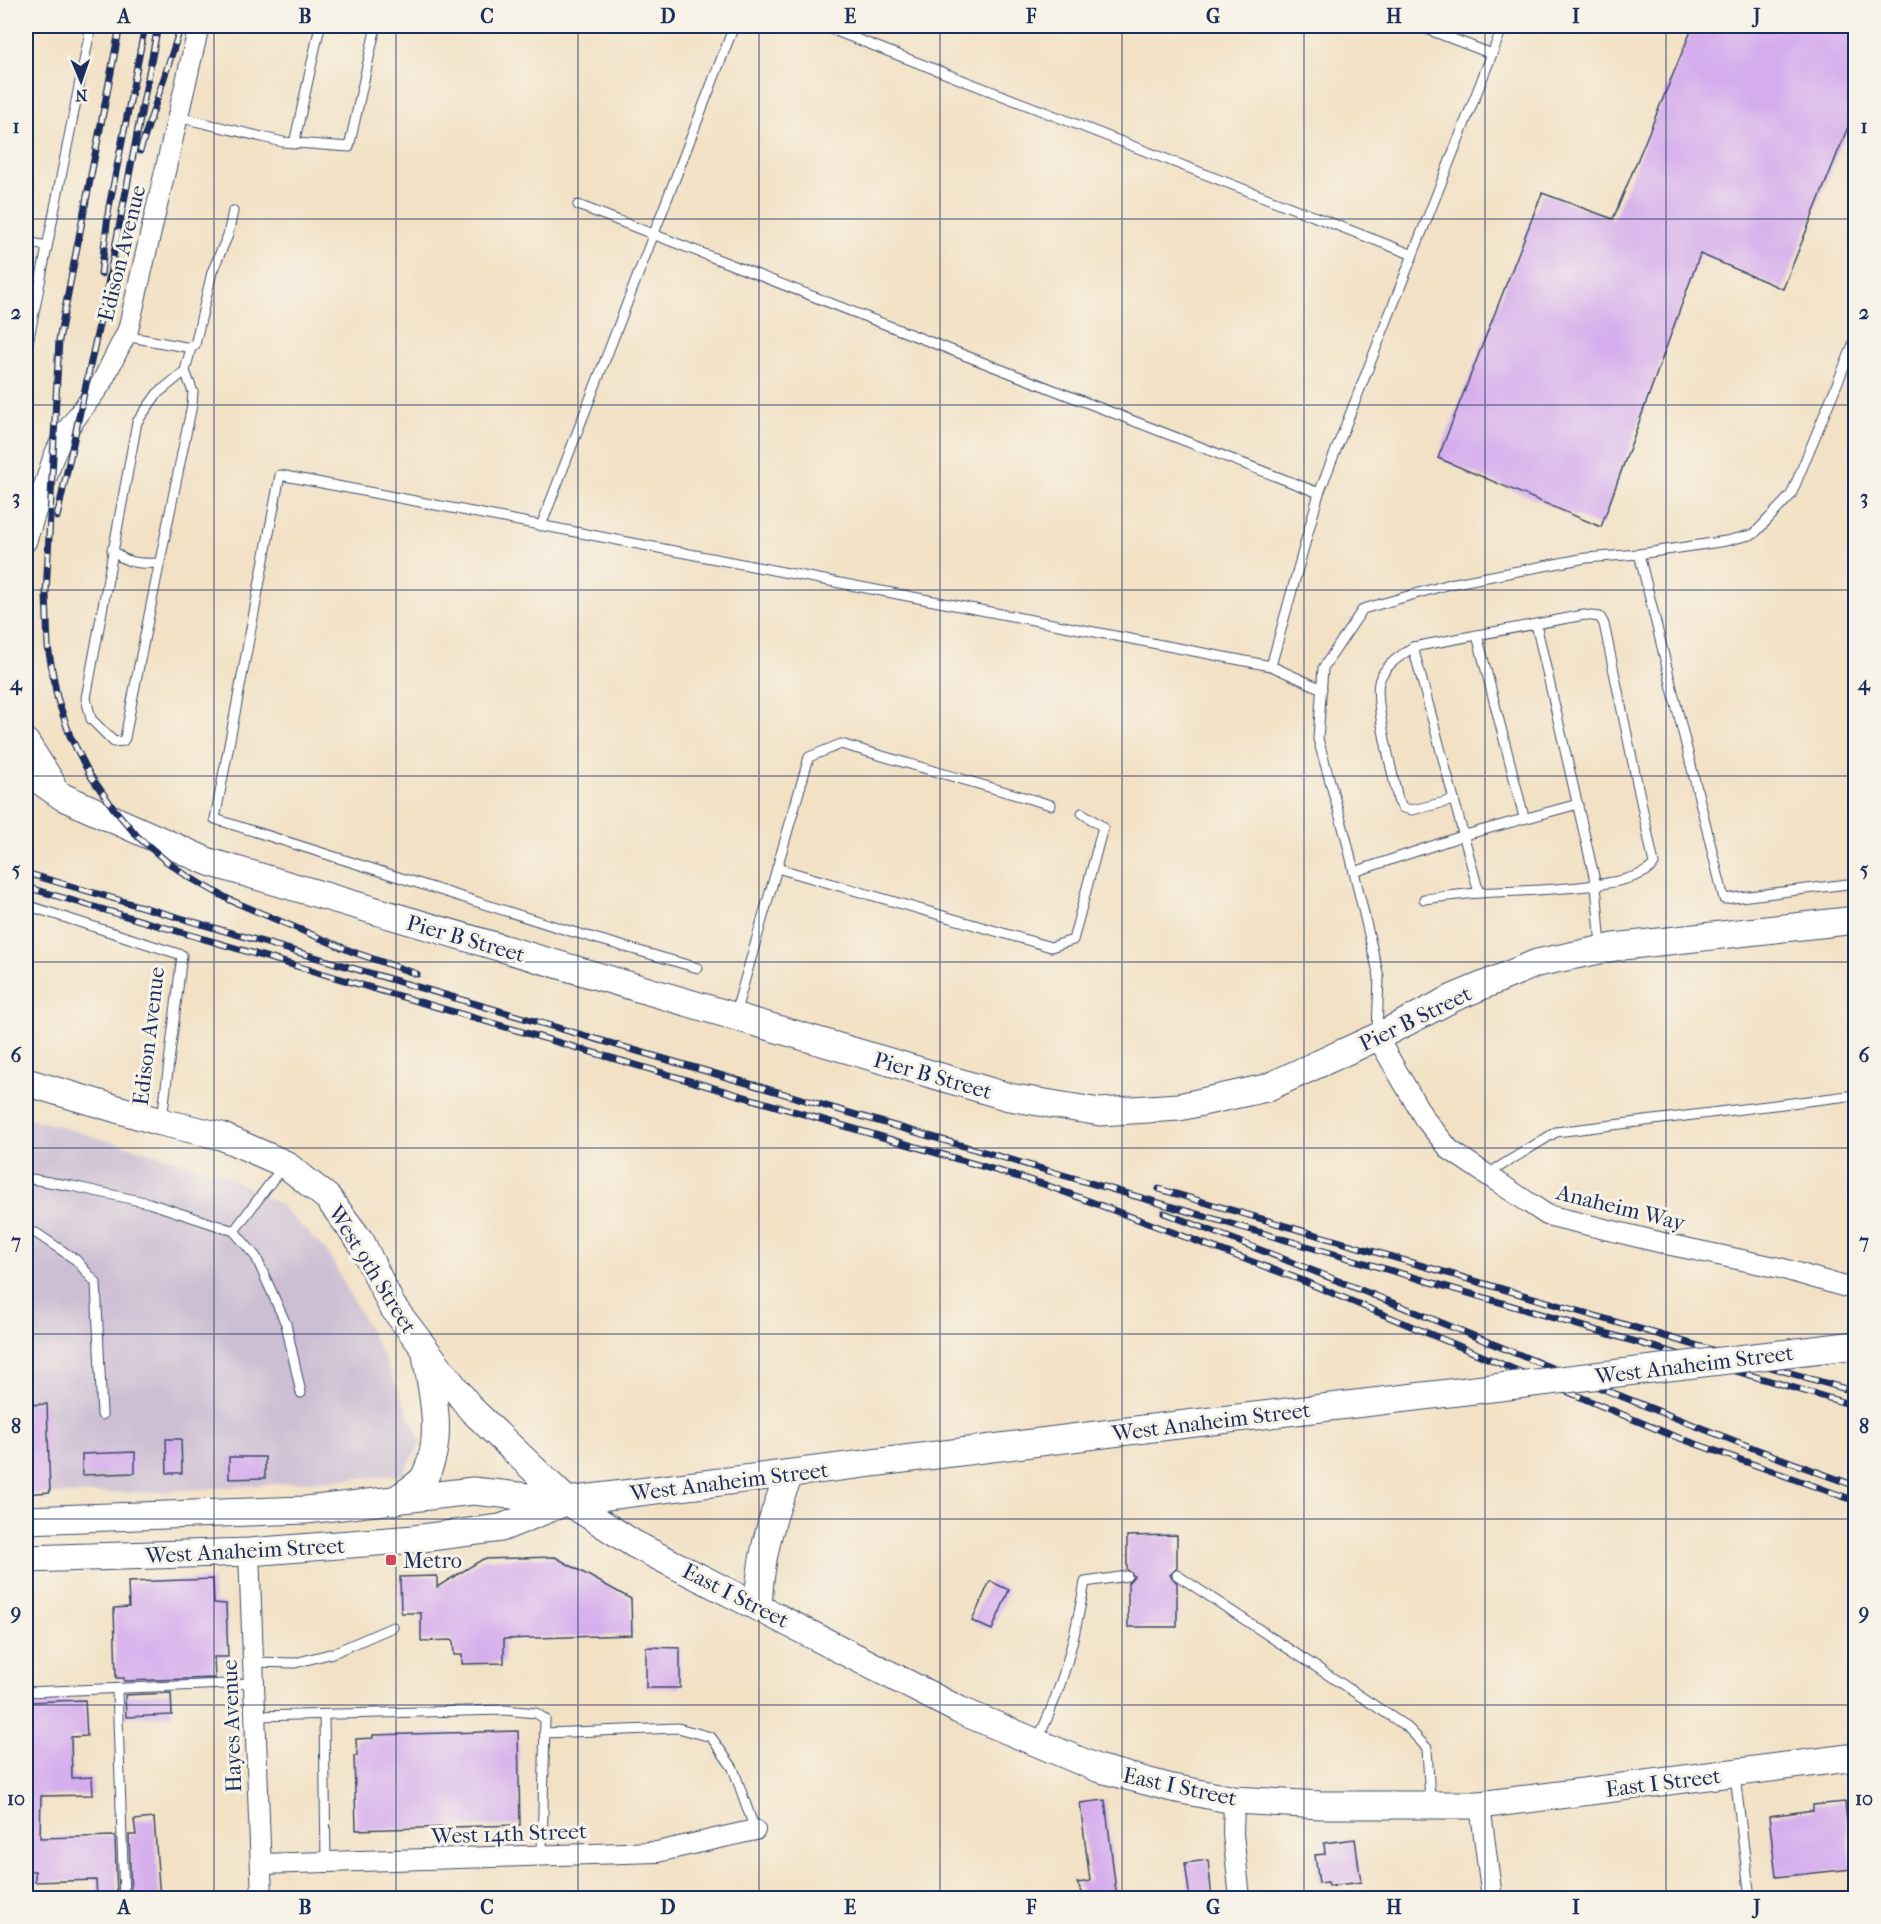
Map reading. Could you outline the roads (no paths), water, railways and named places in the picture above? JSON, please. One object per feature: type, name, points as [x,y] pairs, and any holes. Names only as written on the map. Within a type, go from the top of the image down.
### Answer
[{"type":"main road","points":[[26,743],[63,797]]},
{"type":"main road","name":"Pier B Street","points":[[26,771],[63,797],[209,862],[1009,1097],[1100,1112],[1179,1107],[1266,1088],[1377,1037],[1453,998],[1537,963],[1602,950],[1856,920]]},
{"type":"main road","name":"West 9th Street","points":[[26,1082],[161,1122],[221,1136],[285,1164],[328,1198],[360,1242],[392,1305],[471,1409],[567,1501]]},
{"type":"main road","name":"West Anaheim Street","points":[[26,1520],[294,1511],[473,1491],[567,1501],[1144,1428],[1856,1346]]},
{"type":"main road","points":[[394,1501],[426,1476],[435,1440],[434,1398],[425,1350]]},
{"type":"main road","points":[[758,1606],[760,1566],[768,1529],[790,1474]]},
{"type":"main road","name":"West Anaheim Street","points":[[26,1559],[249,1552],[414,1539],[501,1528],[567,1501]]},
{"type":"main road","name":"East I Street","points":[[567,1501],[634,1544],[959,1710],[1097,1768],[1172,1788],[1234,1800],[1321,1805],[1430,1807],[1480,1805],[1856,1757]]},
{"type":"street","name":"Edison Avenue","points":[[26,542],[49,469],[64,434],[101,384],[125,336],[199,26]]},
{"type":"street","name":"Anaheim Way","points":[[1377,1037],[1424,1118],[1450,1150],[1547,1215],[1565,1221],[1780,1268],[1856,1290]]},
{"type":"street","name":"Hayes Avenue","points":[[249,1552],[262,1899]]},
{"type":"street","points":[[1234,1800],[1233,1834],[1240,1899]]},
{"type":"street","points":[[1480,1805],[1492,1899]]},
{"type":"street","name":"West 14th Street","points":[[261,1864],[657,1852],[755,1830]]},
{"type":"lane","points":[[26,352],[91,26]]},
{"type":"lane","points":[[294,144],[320,26]]},
{"type":"lane","points":[[178,117],[294,144],[349,147],[376,26]]},
{"type":"lane","points":[[541,526],[734,26]]},
{"type":"lane","points":[[823,26],[1412,254]]},
{"type":"lane","points":[[1419,26],[1492,54]]},
{"type":"lane","points":[[1271,666],[1319,493],[1503,26]]},
{"type":"lane","points":[[578,205],[1319,493]]},
{"type":"lane","points":[[185,371],[157,394],[137,422],[112,549],[86,698],[91,719],[114,742],[123,741],[125,738],[153,589],[192,405],[193,392],[185,371],[191,348],[198,342],[212,272],[228,235],[233,212]]},
{"type":"lane","points":[[26,242],[47,246]]},
{"type":"lane","points":[[125,336],[191,348]]},
{"type":"lane","points":[[1377,1037],[1379,977],[1354,872],[1318,739],[1323,668],[1362,609],[1450,584],[1586,558],[1639,554],[1726,541],[1754,534],[1791,495],[1856,338]]},
{"type":"lane","points":[[698,968],[551,925],[215,819],[280,475],[1271,666],[1322,689]]},
{"type":"lane","points":[[112,549],[124,559],[160,563]]},
{"type":"lane","points":[[1639,554],[1724,898],[1856,883]]},
{"type":"lane","points":[[1424,899],[1596,885],[1642,874],[1654,864],[1604,624],[1600,617],[1592,614],[1413,647],[1391,662],[1379,680],[1378,700],[1398,800],[1403,808],[1412,810],[1454,800]]},
{"type":"lane","points":[[1536,624],[1596,885],[1602,950]]},
{"type":"lane","points":[[1477,635],[1524,817]]},
{"type":"lane","points":[[1413,647],[1479,893]]},
{"type":"lane","points":[[734,1017],[809,757],[841,744],[1051,805]]},
{"type":"lane","points":[[1354,872],[1524,817],[1578,804]]},
{"type":"lane","points":[[777,868],[1051,947],[1073,940],[1103,827],[1082,813]]},
{"type":"lane","name":"Edison Avenue","points":[[26,905],[182,955],[161,1122]]},
{"type":"lane","points":[[1486,1176],[1556,1132],[1856,1095]]},
{"type":"lane","points":[[234,1232],[285,1164]]},
{"type":"lane","points":[[26,1179],[72,1186],[149,1203],[234,1232],[256,1257],[286,1324],[301,1393]]},
{"type":"lane","points":[[26,1233],[36,1233],[76,1260],[96,1283],[102,1415]]},
{"type":"lane","points":[[1177,1575],[1407,1727],[1427,1748],[1430,1807]]},
{"type":"lane","points":[[1036,1744],[1053,1708],[1071,1654],[1085,1582],[1127,1576]]},
{"type":"lane","points":[[252,1662],[295,1663],[333,1653],[393,1627]]},
{"type":"lane","points":[[26,1692],[253,1683]]},
{"type":"lane","points":[[117,1689],[124,1899]]},
{"type":"lane","points":[[255,1716],[504,1710],[536,1713],[545,1719],[542,1856]]},
{"type":"lane","points":[[324,1715],[326,1862]]},
{"type":"lane","points":[[544,1732],[678,1728],[711,1737],[733,1768],[755,1830]]},
{"type":"lane","points":[[1735,1773],[1750,1899]]},
{"type":"railway","points":[[120,26],[59,340],[46,594],[48,647],[57,697],[70,736],[90,775],[114,809],[138,837],[166,861],[187,876],[230,900],[353,952],[417,974]]},
{"type":"railway","points":[[101,274],[109,207],[145,26]]},
{"type":"railway","points":[[57,517],[108,284],[158,26]]},
{"type":"railway","points":[[140,151],[181,26]]},
{"type":"railway","points":[[26,873],[1856,1406]]},
{"type":"railway","points":[[26,887],[1043,1184],[1301,1280],[1671,1435],[1856,1501]]},
{"type":"railway","points":[[1159,1189],[1856,1392]]},
{"type":"railway","points":[[1164,1213],[1337,1280],[1595,1386],[1856,1486]]},
{"type":"place","name":"Metro","points":[[391,1560]]}]
